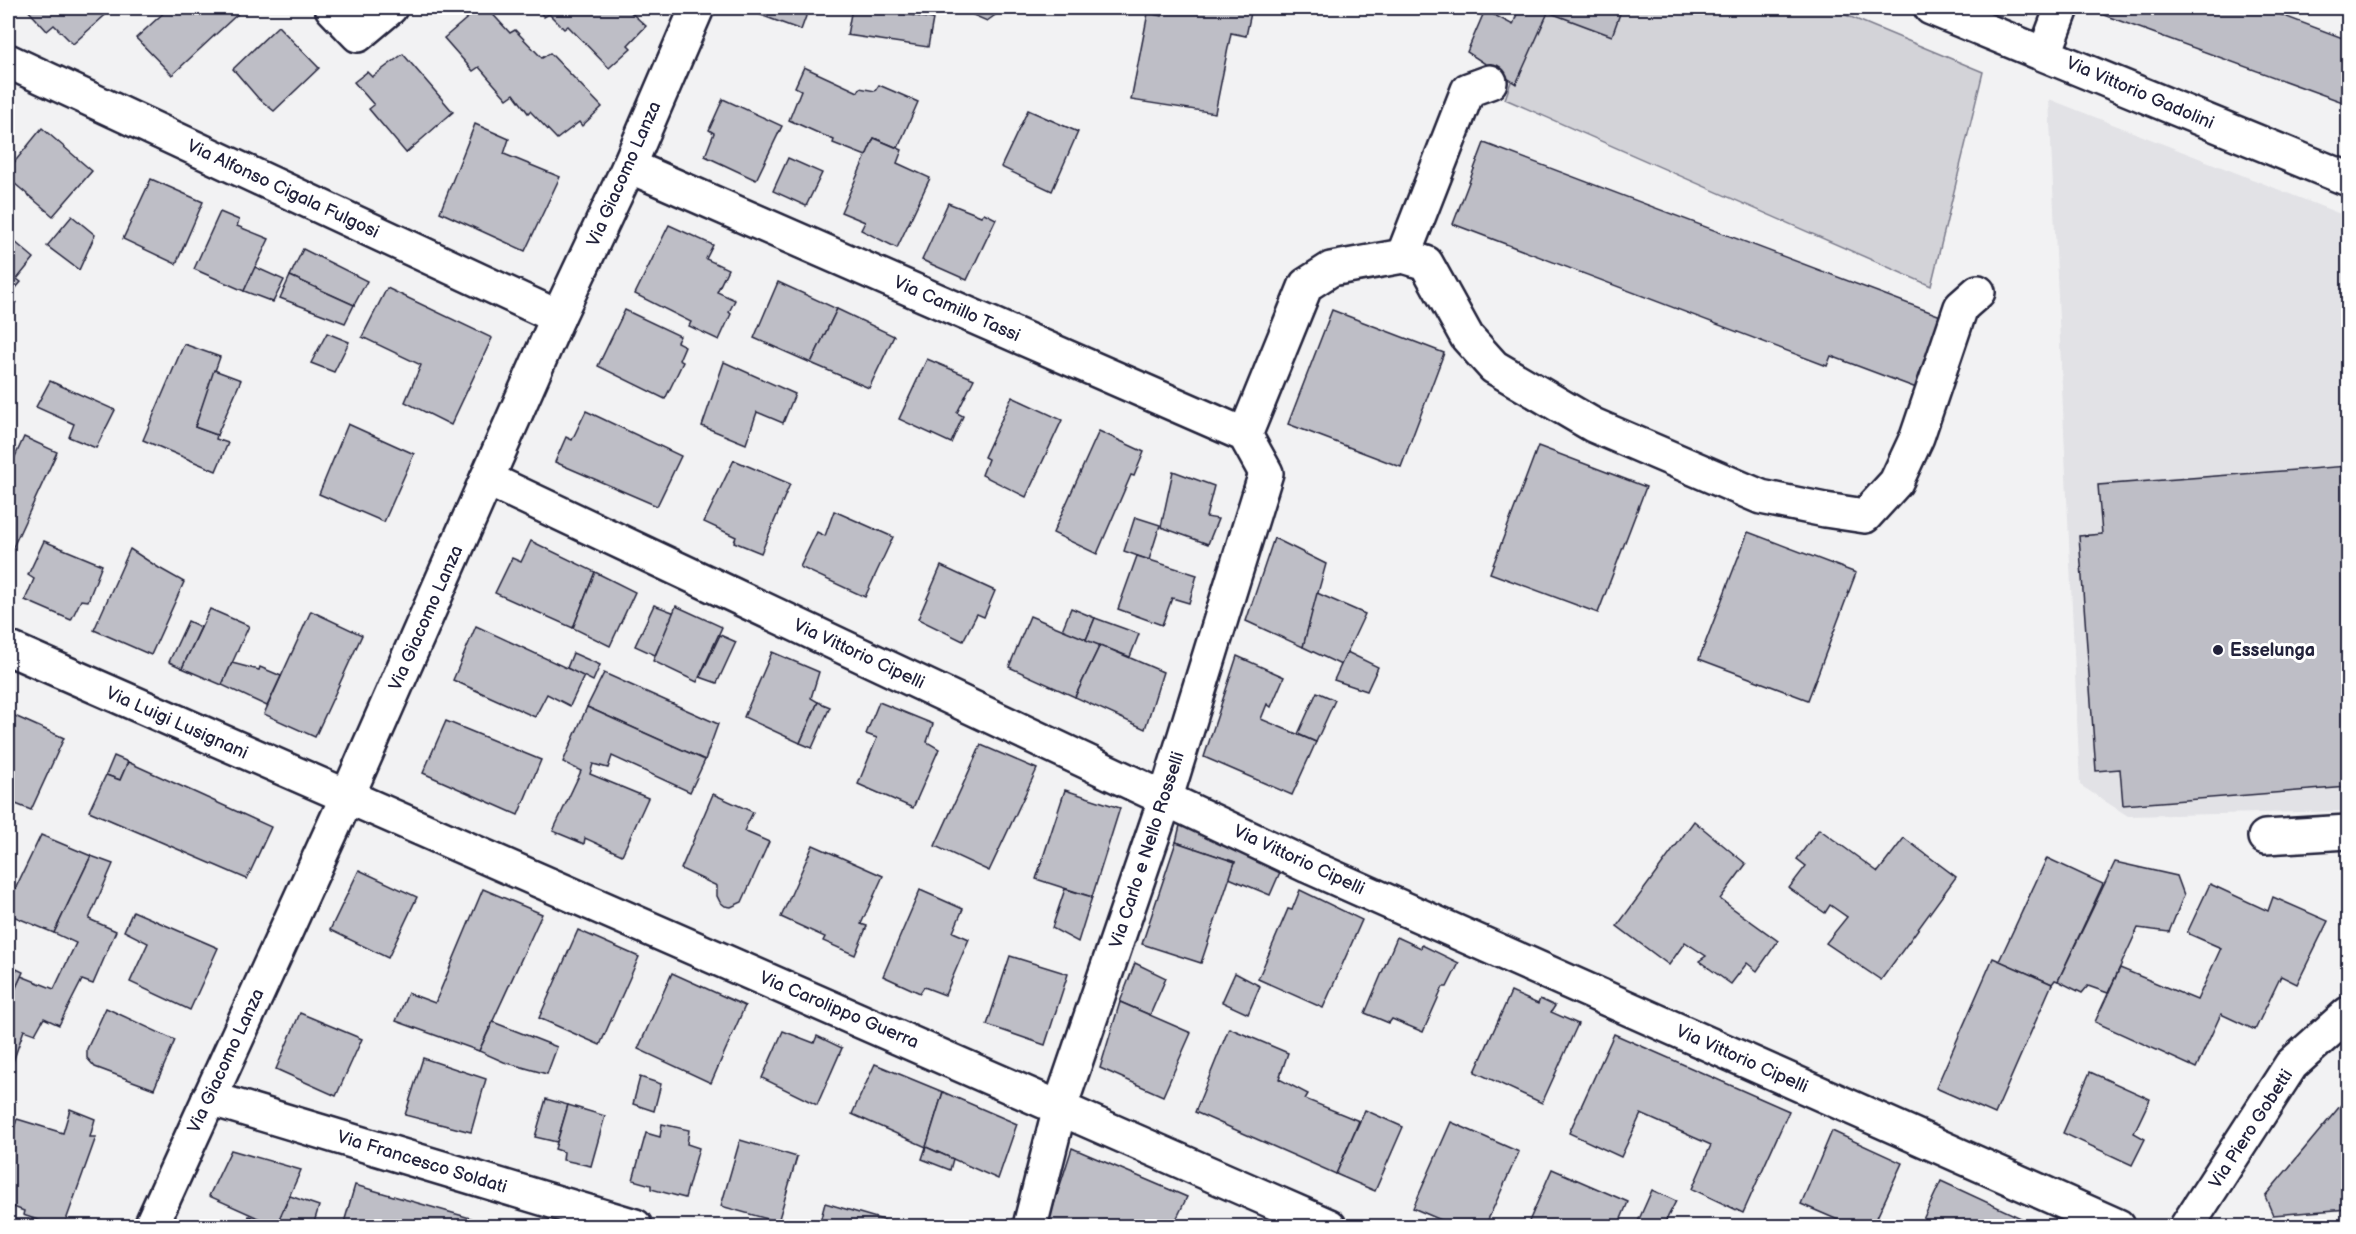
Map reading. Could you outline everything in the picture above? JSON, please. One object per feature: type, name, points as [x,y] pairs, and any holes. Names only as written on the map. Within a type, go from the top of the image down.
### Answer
[{"type":"street","points":[[332,8],[358,35],[390,8]]},
{"type":"street","name":"Via Giacomo Lanza","points":[[151,1227],[347,797],[558,317],[629,166],[697,8]]},
{"type":"street","name":"Via Vittorio Gadolini","points":[[1931,8],[2349,179]]},
{"type":"street","points":[[2045,53],[2062,8]]},
{"type":"street","name":"Via Alfonso Cigala Fulgosi","points":[[8,61],[558,317]]},
{"type":"street","points":[[1403,256],[1468,90],[1490,82]]},
{"type":"street","name":"Via Camillo Tassi","points":[[629,166],[1245,435]]},
{"type":"street","points":[[1245,435],[1306,285],[1331,269],[1403,256],[1426,263],[1467,336],[1494,367],[1593,425],[1761,497],[1865,516],[1896,482],[1917,437],[1961,307],[1978,292]]},
{"type":"street","name":"Via Carlo e Nello Rosselli","points":[[1030,1227],[1060,1107],[1166,797],[1266,473],[1245,435]]},
{"type":"street","name":"Via Vittorio Cipelli","points":[[487,479],[1166,797],[1308,866],[2118,1227]]},
{"type":"street","name":"Via Luigi Lusignani","points":[[8,648],[347,797]]},
{"type":"street","name":"Via Carolippo Guerra","points":[[347,797],[1060,1107],[1329,1227]]},
{"type":"street","points":[[2265,837],[2349,832]]},
{"type":"street","name":"Via Piero Gobetti","points":[[2187,1227],[2291,1065],[2349,1014]]},
{"type":"street","name":"Via Francesco Soldati","points":[[209,1098],[635,1227]]},
{"type":"shaded area","points":[[1537,8],[1829,8],[1983,72],[1931,286],[1505,99]]},
{"type":"shaded area","points":[[2049,99],[2348,217],[2348,811],[2128,816],[2080,785]]},
{"type":"building","points":[[26,8],[113,8],[73,44],[54,25],[47,31]]},
{"type":"building","points":[[169,8],[244,8],[172,75],[136,38]]},
{"type":"building","points":[[479,8],[487,8],[510,33],[515,30],[542,58],[550,53],[602,107],[582,126],[579,122],[557,139],[530,111],[528,113],[514,94],[507,99],[479,67],[473,71],[444,38]]},
{"type":"building","points":[[536,8],[626,8],[646,26],[628,45],[631,48],[609,68],[568,26],[564,29],[549,14],[544,17]]},
{"type":"building","points":[[742,8],[809,8],[801,30]]},
{"type":"building","points":[[852,8],[871,8],[933,19],[928,47],[847,35]]},
{"type":"building","points":[[957,8],[1005,8],[987,21]]},
{"type":"building","points":[[1164,8],[1252,8],[1246,36],[1231,33],[1215,113],[1131,100],[1148,13],[1162,16]]},
{"type":"building","points":[[1519,8],[1550,8],[1516,84],[1467,52],[1485,10],[1513,25]]},
{"type":"building","points":[[1550,8],[1622,8],[1612,36],[1548,12]]},
{"type":"building","points":[[2103,8],[2263,8],[2348,40],[2348,104],[2101,14]]},
{"type":"building","points":[[278,26],[319,68],[274,111],[258,98],[233,69]]},
{"type":"building","points":[[403,54],[453,112],[406,153],[369,109],[374,105],[354,82],[367,72],[372,77]]},
{"type":"building","points":[[804,67],[858,92],[860,88],[875,91],[879,85],[918,102],[898,148],[874,138],[866,156],[833,143],[834,140],[789,120],[801,90],[795,87]]},
{"type":"building","points":[[723,99],[782,126],[756,180],[705,156],[714,133],[709,130]]},
{"type":"building","points":[[1028,110],[1078,132],[1052,191],[1001,167]]},
{"type":"building","points":[[475,124],[509,139],[504,154],[560,177],[525,251],[440,212]]},
{"type":"building","points":[[42,128],[92,171],[53,216],[8,178],[8,170]]},
{"type":"building","points":[[874,138],[902,150],[897,163],[930,178],[897,248],[861,230],[865,222],[841,212]]},
{"type":"building","points":[[1484,143],[1946,318],[1919,389],[1831,356],[1827,366],[1453,224]]},
{"type":"building","points":[[788,158],[822,173],[806,206],[773,191]]},
{"type":"building","points":[[151,179],[203,202],[176,264],[123,239]]},
{"type":"building","points":[[948,203],[981,216],[984,213],[996,219],[967,280],[922,260]]},
{"type":"building","points":[[220,212],[239,220],[237,226],[269,239],[244,291],[194,269]]},
{"type":"building","points":[[72,216],[95,235],[79,270],[47,246]]},
{"type":"building","points":[[669,225],[713,245],[706,259],[728,269],[717,292],[735,300],[719,340],[689,326],[691,322],[635,294]]},
{"type":"building","points":[[8,236],[34,258],[17,279],[21,282],[9,296],[16,302],[8,312]]},
{"type":"building","points":[[303,249],[367,281],[354,305],[290,276]]},
{"type":"building","points":[[255,267],[284,280],[273,302],[244,291]]},
{"type":"building","points":[[290,276],[354,305],[345,323],[280,298]]},
{"type":"building","points":[[778,282],[837,309],[811,363],[754,338]]},
{"type":"building","points":[[387,288],[492,338],[451,425],[405,402],[421,365],[362,337]]},
{"type":"building","points":[[837,309],[894,336],[869,388],[811,363]]},
{"type":"building","points":[[625,310],[680,336],[677,342],[685,346],[679,360],[683,362],[665,399],[598,366]]},
{"type":"building","points":[[1332,310],[1444,353],[1401,467],[1288,424]]},
{"type":"building","points":[[327,333],[349,342],[334,372],[311,363]]},
{"type":"building","points":[[184,344],[220,357],[195,427],[217,435],[216,439],[228,443],[216,471],[143,440]]},
{"type":"building","points":[[927,359],[974,379],[957,413],[963,416],[951,443],[899,419]]},
{"type":"building","points":[[724,362],[795,394],[783,423],[757,412],[746,444],[702,426]]},
{"type":"building","points":[[214,370],[241,380],[217,435],[195,427]]},
{"type":"building","points":[[50,381],[115,410],[96,448],[69,437],[74,424],[36,407]]},
{"type":"building","points":[[1012,397],[1062,420],[1026,497],[982,475],[988,459],[984,457]]},
{"type":"building","points":[[586,411],[681,456],[657,506],[555,462],[566,437],[572,440]]},
{"type":"building","points":[[348,424],[414,454],[384,522],[319,494]]},
{"type":"building","points":[[1099,431],[1144,452],[1134,476],[1131,475],[1097,554],[1053,533]]},
{"type":"building","points":[[24,437],[57,452],[8,558],[8,472]]},
{"type":"building","points":[[1538,446],[1646,487],[1598,613],[1490,573]]},
{"type":"building","points":[[734,460],[790,484],[761,553],[734,542],[736,537],[704,522]]},
{"type":"building","name":"Esselunga","points":[[2348,466],[2348,787],[2123,805],[2120,769],[2096,771],[2079,536],[2102,534],[2098,485]]},
{"type":"building","points":[[1173,471],[1214,486],[1206,517],[1218,519],[1208,544],[1161,527]]},
{"type":"building","points":[[834,511],[893,537],[865,597],[800,567],[817,532],[825,536]]},
{"type":"building","points":[[1135,517],[1160,525],[1149,560],[1124,551]]},
{"type":"building","points":[[1748,532],[1856,573],[1808,700],[1699,659]]},
{"type":"building","points":[[1274,538],[1326,564],[1303,647],[1246,621]]},
{"type":"building","points":[[44,541],[102,565],[88,601],[81,600],[71,620],[25,600],[34,579],[28,575]]},
{"type":"building","points":[[531,541],[595,572],[573,628],[495,593],[512,558],[521,562]]},
{"type":"building","points":[[130,549],[184,582],[151,655],[94,630]]},
{"type":"building","points":[[1137,556],[1197,575],[1189,603],[1172,598],[1162,625],[1118,609]]},
{"type":"building","points":[[941,566],[995,591],[984,617],[977,614],[963,641],[918,619]]},
{"type":"building","points":[[595,572],[635,592],[610,646],[573,628]]},
{"type":"building","points":[[1317,593],[1365,614],[1341,665],[1303,647]]},
{"type":"building","points":[[654,605],[675,613],[655,655],[635,646]]},
{"type":"building","points":[[676,606],[722,627],[697,682],[653,661]]},
{"type":"building","points":[[1071,608],[1095,618],[1086,640],[1062,630]]},
{"type":"building","points":[[210,609],[249,626],[222,685],[182,668]]},
{"type":"building","points":[[311,611],[362,635],[315,737],[264,714]]},
{"type":"building","points":[[1030,616],[1100,645],[1075,697],[1009,667]]},
{"type":"building","points":[[1095,618],[1139,634],[1130,657],[1086,640]]},
{"type":"building","points":[[188,621],[201,627],[182,668],[169,662]]},
{"type":"building","points":[[476,626],[584,676],[570,706],[547,694],[535,717],[453,680]]},
{"type":"building","points":[[720,635],[736,642],[717,683],[700,677]]},
{"type":"building","points":[[1100,645],[1163,672],[1145,729],[1075,697]]},
{"type":"building","points":[[772,652],[819,672],[811,698],[818,702],[800,743],[744,717]]},
{"type":"building","points":[[1347,652],[1378,667],[1367,691],[1334,680]]},
{"type":"building","points":[[573,653],[600,665],[593,681],[567,668]]},
{"type":"building","points":[[1237,656],[1284,677],[1271,707],[1267,704],[1261,719],[1316,742],[1292,795],[1204,757]]},
{"type":"building","points":[[232,663],[259,670],[260,667],[281,676],[267,706],[222,685]]},
{"type":"building","points":[[604,673],[718,724],[705,760],[587,707]]},
{"type":"building","points":[[1317,692],[1335,700],[1316,742],[1298,734]]},
{"type":"building","points":[[818,702],[830,707],[812,748],[800,743]]},
{"type":"building","points":[[879,702],[933,724],[927,742],[939,749],[913,808],[858,784],[877,738],[866,734]]},
{"type":"building","points":[[587,707],[705,760],[690,792],[612,756],[608,768],[593,764],[590,774],[648,798],[622,855],[585,838],[584,844],[553,831],[581,771],[563,762]]},
{"type":"building","points":[[8,713],[64,738],[31,810],[8,801]]},
{"type":"building","points":[[446,721],[541,760],[518,815],[423,773]]},
{"type":"building","points":[[981,745],[1037,769],[989,871],[935,846]]},
{"type":"building","points":[[114,756],[128,762],[120,780],[106,775]]},
{"type":"building","points":[[128,762],[271,827],[247,879],[89,811],[106,775],[120,780]]},
{"type":"building","points":[[1065,790],[1120,808],[1092,897],[1036,879]]},
{"type":"building","points":[[713,794],[753,812],[744,831],[769,842],[742,902],[731,907],[720,902],[717,896],[717,886],[681,869]]},
{"type":"building","points":[[1182,817],[1284,863],[1270,895],[1229,878],[1235,862],[1176,842]]},
{"type":"building","points":[[1694,821],[1746,864],[1720,899],[1778,941],[1757,971],[1747,963],[1731,984],[1699,961],[1706,956],[1685,942],[1669,965],[1617,926]]},
{"type":"building","points":[[1819,829],[1878,872],[1904,838],[1956,877],[1881,980],[1826,943],[1847,917],[1830,905],[1825,913],[1789,888],[1806,866],[1797,859]]},
{"type":"building","points":[[41,835],[91,856],[54,933],[8,914],[8,904]]},
{"type":"building","points":[[1176,842],[1235,862],[1201,963],[1142,944]]},
{"type":"building","points":[[813,845],[883,876],[861,924],[867,926],[855,955],[823,941],[825,937],[781,917]]},
{"type":"building","points":[[91,856],[113,864],[89,919],[116,931],[93,984],[82,980],[59,1025],[44,1018],[35,1034],[24,1030],[8,1076],[8,1005],[21,976],[54,989],[76,943],[54,933]]},
{"type":"building","points":[[2047,858],[2103,884],[2058,981],[2055,980],[2052,984],[1999,961]]},
{"type":"building","points":[[2115,862],[2177,876],[2184,895],[2169,932],[2138,928],[2108,993],[2088,986],[2082,993],[2058,981]]},
{"type":"building","points":[[359,870],[417,897],[388,958],[330,930]]},
{"type":"building","points":[[2210,884],[2268,911],[2273,897],[2328,921],[2297,984],[2281,976],[2255,1030],[2221,1014],[2196,1068],[2095,1022],[2120,968],[2197,1000],[2221,948],[2187,933]]},
{"type":"building","points":[[483,889],[542,914],[479,1051],[396,1021],[408,993],[435,1003]]},
{"type":"building","points":[[1065,889],[1092,897],[1078,942],[1052,928]]},
{"type":"building","points":[[920,890],[963,909],[953,932],[969,939],[945,995],[924,987],[920,993],[883,976]]},
{"type":"building","points":[[1300,890],[1362,920],[1323,1008],[1258,979],[1288,909],[1292,910]]},
{"type":"building","points":[[133,911],[218,948],[190,1010],[130,982],[148,943],[124,931]]},
{"type":"building","points":[[578,930],[639,957],[600,1045],[539,1018]]},
{"type":"building","points":[[1397,937],[1421,948],[1422,945],[1459,963],[1447,987],[1443,987],[1423,1032],[1392,1019],[1389,1023],[1365,1013]]},
{"type":"building","points":[[1010,956],[1068,974],[1045,1045],[987,1025]]},
{"type":"building","points":[[1993,958],[2052,984],[1995,1114],[1936,1088]]},
{"type":"building","points":[[1135,963],[1166,978],[1150,1015],[1120,1002]]},
{"type":"building","points":[[8,965],[23,972],[8,1005]]},
{"type":"building","points":[[672,973],[745,1006],[711,1083],[638,1049]]},
{"type":"building","points":[[1235,973],[1260,986],[1248,1014],[1222,1002]]},
{"type":"building","points":[[1511,992],[1538,1004],[1540,999],[1555,1006],[1551,1012],[1578,1024],[1542,1103],[1475,1072]]},
{"type":"building","points":[[1120,1002],[1191,1033],[1163,1096],[1100,1068]]},
{"type":"building","points":[[106,1008],[175,1040],[154,1089],[95,1067],[87,1058],[87,1049]]},
{"type":"building","points":[[300,1013],[362,1039],[336,1096],[276,1069]]},
{"type":"building","points":[[493,1022],[557,1047],[547,1074],[504,1062],[479,1051]]},
{"type":"building","points":[[1229,1028],[1288,1053],[1279,1079],[1308,1094],[1305,1099],[1359,1121],[1336,1174],[1195,1112]]},
{"type":"building","points":[[783,1031],[814,1043],[817,1036],[842,1048],[817,1105],[762,1078]]},
{"type":"building","points":[[1614,1034],[1789,1111],[1743,1213],[1692,1189],[1711,1145],[1641,1114],[1621,1157],[1569,1133]]},
{"type":"building","points":[[423,1058],[486,1079],[471,1132],[405,1115]]},
{"type":"building","points":[[875,1064],[943,1092],[926,1147],[852,1114]]},
{"type":"building","points":[[2090,1072],[2150,1099],[2134,1133],[2145,1139],[2132,1165],[2063,1133]]},
{"type":"building","points":[[640,1077],[661,1084],[654,1111],[633,1104]]},
{"type":"building","points":[[943,1092],[1017,1124],[998,1179],[926,1147]]},
{"type":"building","points":[[546,1099],[568,1105],[557,1142],[535,1137]]},
{"type":"building","points":[[568,1105],[605,1116],[591,1166],[563,1160],[564,1152],[555,1149]]},
{"type":"building","points":[[2341,1105],[2348,1105],[2348,1209],[2273,1215],[2265,1196]]},
{"type":"building","points":[[70,1109],[95,1119],[90,1137],[96,1137],[64,1226],[56,1226],[23,1215],[24,1211],[8,1205],[8,1147],[17,1119],[63,1133]]},
{"type":"building","points":[[1365,1110],[1403,1127],[1375,1191],[1336,1174]]},
{"type":"building","points":[[1451,1122],[1519,1152],[1485,1226],[1455,1226],[1413,1208]]},
{"type":"building","points":[[662,1124],[689,1130],[687,1144],[699,1148],[685,1198],[651,1189],[651,1185],[633,1180],[646,1133],[660,1137]]},
{"type":"building","points":[[1832,1131],[1902,1163],[1873,1226],[1852,1226],[1801,1204]]},
{"type":"building","points":[[740,1140],[797,1157],[778,1222],[721,1206]]},
{"type":"building","points":[[926,1147],[953,1159],[950,1170],[922,1159]]},
{"type":"building","points":[[1072,1148],[1187,1197],[1173,1226],[1047,1226]]},
{"type":"building","points":[[231,1150],[301,1170],[276,1226],[209,1196]]},
{"type":"building","points":[[1552,1169],[1628,1202],[1618,1226],[1527,1226]]},
{"type":"building","points":[[1941,1181],[2021,1218],[2017,1226],[1920,1226]]},
{"type":"building","points":[[355,1185],[498,1226],[343,1226]]},
{"type":"building","points":[[1652,1190],[1676,1201],[1663,1226],[1636,1226]]},
{"type":"building","points":[[290,1196],[319,1206],[313,1226],[276,1226]]},
{"type":"building","points":[[825,1203],[890,1222],[889,1226],[819,1226]]},
{"type":"building","points":[[249,1216],[273,1226],[246,1226]]},
{"type":"building","points":[[925,1220],[947,1226],[923,1226]]},
{"type":"place","name":"Esselunga","points":[[2218,650]]}]
